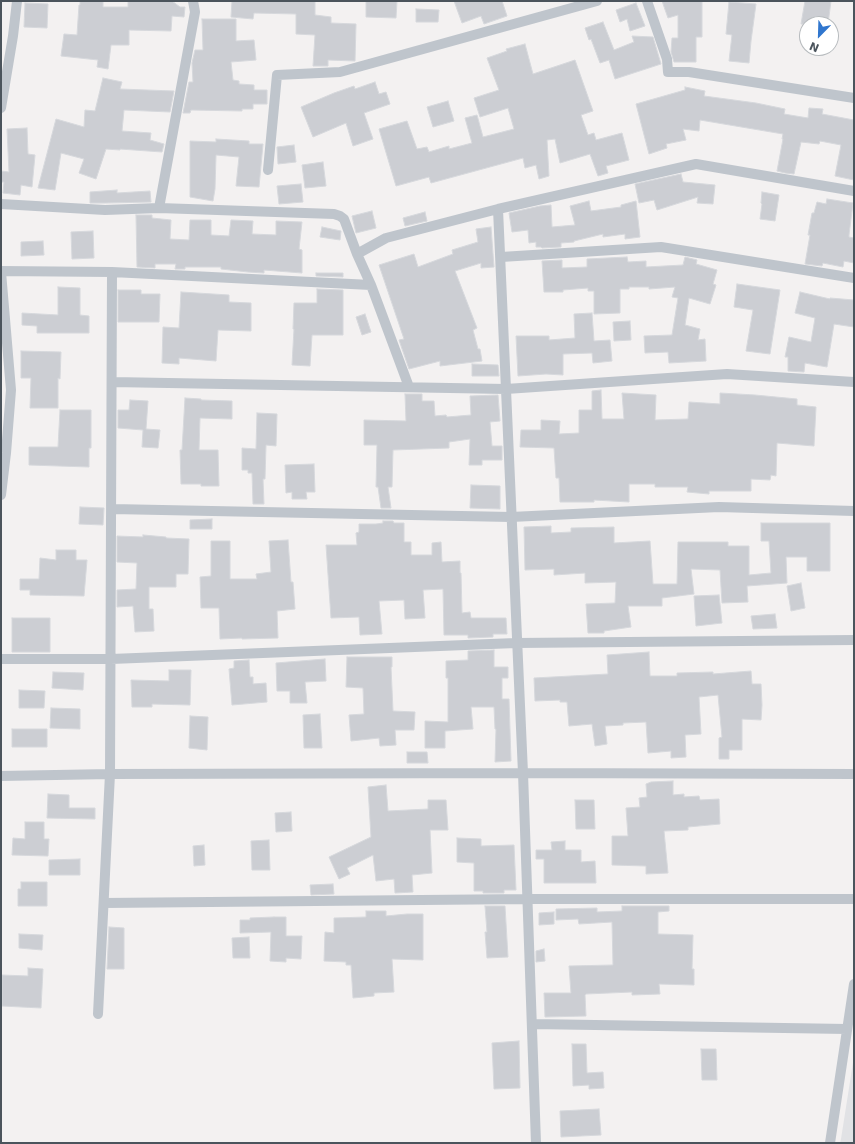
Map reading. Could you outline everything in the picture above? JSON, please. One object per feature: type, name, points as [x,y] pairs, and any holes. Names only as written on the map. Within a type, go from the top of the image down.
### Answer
[{"type":"street","points":[[1,108],[13,36],[17,1]]},
{"type":"street","points":[[159,208],[195,12],[192,1]]},
{"type":"street","points":[[268,170],[277,75],[340,72],[597,1]]},
{"type":"street","points":[[648,1],[667,59],[668,72],[689,72],[854,98]]},
{"type":"street","points":[[357,254],[386,238],[498,209],[696,164],[854,191]]},
{"type":"street","points":[[1,204],[105,210],[159,208],[340,216],[344,219],[409,387]]},
{"type":"street","points":[[498,209],[516,643],[523,773],[536,1143]]},
{"type":"street","points":[[501,257],[660,247],[854,278]]},
{"type":"street","points":[[1,495],[6,453],[10,390],[1,272],[112,272],[370,285]]},
{"type":"street","points":[[98,1014],[110,774],[112,272]]},
{"type":"street","points":[[112,382],[506,389],[727,374],[854,382]]},
{"type":"street","points":[[112,509],[511,517],[719,507],[854,511]]},
{"type":"street","points":[[1,659],[111,659],[516,643],[854,640]]},
{"type":"street","points":[[1,776],[110,774],[523,773],[854,774]]},
{"type":"street","points":[[104,903],[527,899],[854,899]]},
{"type":"street","points":[[830,1143],[854,984]]},
{"type":"street","points":[[532,1024],[847,1029]]},
{"type":"shaded area","points":[[854,1056],[854,1143],[840,1143],[841,1139]]},
{"type":"building","points":[[80,1],[103,1],[103,7],[128,7],[128,1],[172,1],[180,7],[185,7],[184,17],[172,16],[171,31],[129,30],[129,45],[111,45],[108,69],[97,67],[98,60],[61,56],[64,34],[77,35]]},
{"type":"building","points":[[232,1],[315,1],[315,15],[331,17],[331,23],[356,24],[355,61],[328,60],[328,66],[313,66],[315,35],[296,34],[296,14],[254,13],[253,19],[231,17]]},
{"type":"building","points":[[366,1],[397,1],[396,18],[366,17]]},
{"type":"building","points":[[454,1],[502,1],[507,16],[484,24],[481,16],[462,23]]},
{"type":"building","points":[[662,1],[702,1],[702,37],[696,37],[696,62],[674,62],[671,52],[672,38],[678,38],[678,15],[668,18]]},
{"type":"building","points":[[805,1],[831,1],[829,16],[802,16]]},
{"type":"building","points":[[729,2],[756,4],[749,63],[729,61],[732,35],[726,34]]},
{"type":"building","points":[[25,3],[48,4],[47,28],[24,27]]},
{"type":"building","points":[[636,3],[645,26],[630,31],[627,19],[620,22],[616,10]]},
{"type":"building","points":[[416,9],[439,10],[438,22],[416,22]]},
{"type":"building","points":[[202,19],[236,19],[236,41],[254,40],[256,60],[231,62],[233,80],[239,81],[239,84],[254,85],[254,90],[267,90],[267,104],[253,104],[253,109],[242,109],[242,111],[191,110],[190,113],[183,113],[189,82],[193,82],[192,63],[195,50],[203,50]]},
{"type":"building","points":[[603,22],[614,50],[634,42],[632,36],[653,37],[661,64],[615,79],[609,60],[600,63],[585,28]]},
{"type":"building","points":[[525,44],[533,74],[575,60],[593,111],[581,115],[588,135],[594,133],[596,140],[622,133],[629,160],[606,166],[608,173],[598,176],[590,154],[560,163],[555,139],[547,140],[549,176],[539,179],[536,165],[525,168],[523,158],[431,183],[429,177],[396,186],[379,129],[407,121],[417,149],[427,147],[429,152],[449,146],[449,149],[472,143],[465,118],[477,115],[483,137],[514,129],[508,108],[480,117],[474,98],[499,90],[487,58],[507,51],[506,49]]},
{"type":"building","points":[[103,78],[122,82],[120,89],[174,91],[170,112],[124,110],[122,131],[151,133],[150,140],[164,144],[162,152],[106,149],[96,179],[79,173],[84,159],[61,153],[55,190],[38,188],[56,119],[84,127],[85,110],[95,111]]},
{"type":"building","points":[[375,82],[379,94],[386,92],[390,104],[364,113],[373,139],[353,146],[346,123],[313,137],[301,107],[354,86],[355,89]]},
{"type":"building","points":[[685,87],[705,91],[704,96],[756,103],[785,109],[784,114],[808,118],[809,108],[823,109],[822,114],[854,120],[854,180],[835,176],[841,145],[820,141],[819,144],[801,142],[794,174],[785,173],[777,171],[783,134],[700,120],[699,131],[683,129],[686,140],[666,144],[667,148],[649,154],[636,104],[685,90]]},
{"type":"building","points":[[448,101],[454,121],[433,127],[427,107]]},
{"type":"building","points":[[27,128],[28,154],[35,155],[32,187],[21,185],[20,195],[3,193],[4,182],[1,182],[1,171],[9,172],[7,129]]},
{"type":"building","points":[[216,139],[249,141],[249,144],[263,144],[259,187],[236,186],[239,157],[216,155],[215,189],[213,201],[190,197],[190,141],[216,142]]},
{"type":"building","points":[[294,145],[296,162],[278,164],[277,147]]},
{"type":"building","points":[[323,162],[326,186],[305,188],[302,165]]},
{"type":"building","points":[[681,174],[683,182],[715,185],[713,204],[697,203],[698,197],[657,210],[654,200],[639,203],[635,184]]},
{"type":"building","points":[[301,184],[303,202],[279,204],[277,186]]},
{"type":"building","points":[[117,190],[117,193],[150,191],[151,202],[90,203],[90,192]]},
{"type":"building","points":[[762,192],[779,195],[775,221],[760,219]]},
{"type":"building","points":[[827,199],[853,203],[849,237],[854,238],[854,263],[844,261],[843,267],[823,263],[822,266],[805,264],[812,213],[814,213],[817,202],[826,204]]},
{"type":"building","points":[[589,201],[591,211],[621,207],[621,205],[636,201],[640,237],[625,239],[625,234],[603,237],[603,234],[574,242],[561,243],[561,247],[542,248],[536,247],[536,242],[529,243],[528,230],[512,232],[509,213],[551,205],[552,227],[575,225],[570,206]]},
{"type":"building","points":[[372,211],[376,228],[356,233],[352,216]]},
{"type":"building","points":[[425,212],[427,221],[405,226],[403,218]]},
{"type":"building","points":[[136,215],[152,215],[152,218],[171,220],[170,239],[189,240],[190,220],[211,220],[211,235],[229,236],[231,220],[253,221],[252,234],[276,235],[276,221],[302,222],[299,249],[302,250],[302,273],[264,270],[264,273],[248,272],[221,269],[221,267],[185,267],[185,269],[175,269],[176,264],[155,264],[155,268],[137,267]]},
{"type":"building","points":[[322,227],[341,231],[340,240],[320,237]]},
{"type":"building","points":[[491,227],[494,267],[481,268],[481,263],[455,271],[477,328],[473,330],[478,349],[480,349],[482,361],[440,366],[440,361],[409,369],[399,340],[404,339],[379,265],[414,254],[418,267],[453,254],[452,250],[478,242],[476,229]]},
{"type":"building","points":[[93,231],[94,258],[72,259],[71,232]]},
{"type":"building","points":[[43,241],[44,255],[21,256],[21,242]]},
{"type":"building","points":[[627,257],[628,262],[646,261],[646,267],[683,265],[685,257],[697,260],[696,264],[717,270],[713,284],[716,285],[710,304],[689,298],[685,325],[700,329],[698,340],[705,339],[706,361],[669,363],[668,352],[645,353],[644,336],[672,335],[678,298],[672,297],[675,287],[649,289],[649,287],[629,287],[629,289],[620,289],[620,313],[594,314],[594,291],[588,291],[588,288],[563,290],[563,292],[544,292],[542,261],[562,260],[562,268],[587,267],[587,259]]},
{"type":"building","points":[[316,273],[343,273],[343,277],[316,276]]},
{"type":"building","points":[[737,284],[780,290],[770,354],[746,351],[753,310],[734,307]]},
{"type":"building","points":[[58,287],[80,288],[80,315],[89,316],[89,333],[37,333],[37,326],[22,325],[22,313],[58,315]]},
{"type":"building","points":[[317,289],[343,290],[343,335],[312,335],[310,366],[292,365],[294,303],[317,303]]},
{"type":"building","points":[[118,290],[141,290],[141,294],[160,294],[159,322],[118,322]]},
{"type":"building","points":[[181,292],[229,295],[229,302],[251,303],[251,331],[218,330],[216,361],[179,358],[179,364],[162,363],[163,327],[179,328]]},
{"type":"building","points":[[800,292],[830,299],[854,300],[854,327],[834,324],[827,367],[805,363],[804,372],[788,371],[788,357],[785,357],[789,337],[811,342],[815,318],[795,313]]},
{"type":"building","points":[[592,313],[594,341],[610,340],[612,361],[593,363],[592,353],[563,354],[563,375],[546,374],[518,376],[516,336],[549,336],[549,340],[575,338],[574,314]]},
{"type":"building","points":[[365,314],[371,332],[362,335],[356,317]]},
{"type":"building","points":[[630,321],[631,340],[614,341],[613,322]]},
{"type":"building","points":[[21,351],[61,352],[60,379],[58,378],[58,408],[30,408],[31,378],[21,378]]},
{"type":"building","points":[[472,364],[498,365],[499,376],[472,376]]},
{"type":"building","points":[[601,390],[602,419],[624,419],[622,393],[656,395],[655,420],[688,419],[689,402],[720,404],[720,393],[797,399],[797,405],[816,407],[814,446],[777,443],[776,476],[771,475],[770,480],[751,479],[751,491],[709,491],[709,494],[687,492],[688,487],[655,487],[655,484],[629,484],[629,502],[594,500],[594,502],[560,502],[559,478],[556,478],[554,448],[520,447],[521,430],[541,430],[541,420],[560,421],[559,434],[579,433],[579,410],[592,410],[592,391]]},
{"type":"building","points":[[405,394],[422,394],[422,401],[434,401],[435,416],[446,415],[447,417],[471,415],[470,396],[498,395],[500,421],[490,422],[492,446],[502,446],[502,460],[482,460],[482,465],[469,465],[470,439],[449,442],[449,448],[393,450],[392,487],[388,487],[391,508],[381,508],[378,487],[376,487],[377,445],[364,445],[364,420],[406,421]]},
{"type":"building","points":[[185,398],[232,401],[232,419],[200,418],[199,450],[218,450],[219,486],[181,484],[180,450],[182,450]]},
{"type":"building","points":[[130,400],[148,401],[146,429],[160,430],[158,448],[142,447],[143,430],[118,428],[118,410],[129,410]]},
{"type":"building","points":[[60,410],[91,410],[91,448],[89,448],[89,467],[29,465],[29,447],[58,447]]},
{"type":"building","points":[[257,413],[277,414],[276,446],[266,445],[265,479],[263,479],[264,504],[253,504],[252,473],[248,473],[248,470],[242,470],[242,448],[256,449]]},
{"type":"building","points":[[314,464],[315,492],[306,492],[307,499],[292,499],[292,492],[286,493],[285,465]]},
{"type":"building","points":[[471,485],[500,486],[500,509],[470,508]]},
{"type":"building","points":[[80,507],[104,508],[103,525],[79,524]]},
{"type":"building","points":[[212,519],[212,529],[190,529],[190,520]]},
{"type":"building","points":[[383,521],[404,523],[404,542],[411,542],[411,555],[432,555],[432,543],[441,542],[442,562],[460,561],[462,613],[470,612],[471,618],[506,618],[507,634],[493,634],[493,637],[468,638],[468,635],[444,635],[443,589],[423,590],[425,618],[405,619],[404,600],[379,601],[382,634],[360,635],[359,617],[331,618],[326,545],[357,545],[356,533],[359,532],[359,524],[376,524],[383,523]]},
{"type":"building","points":[[761,523],[830,523],[830,571],[807,571],[807,557],[786,557],[787,583],[747,586],[748,602],[722,603],[720,570],[691,569],[694,594],[662,598],[662,606],[628,606],[631,627],[604,631],[604,633],[588,633],[586,604],[615,603],[616,582],[585,583],[585,573],[554,575],[554,569],[525,570],[524,527],[551,526],[551,533],[571,532],[571,528],[614,527],[614,543],[650,541],[653,584],[677,584],[678,542],[728,542],[728,546],[749,546],[749,575],[771,573],[769,541],[761,541]]},
{"type":"building","points":[[143,535],[189,539],[188,574],[176,574],[176,587],[149,587],[149,609],[153,609],[154,631],[135,632],[133,606],[117,607],[117,590],[136,589],[137,563],[117,562],[117,536],[143,537]]},
{"type":"building","points":[[288,540],[291,582],[293,582],[295,609],[277,611],[278,638],[220,639],[219,608],[201,608],[200,577],[211,576],[211,541],[230,541],[230,579],[257,579],[256,574],[271,572],[269,541]]},
{"type":"building","points":[[56,550],[76,550],[76,560],[87,560],[84,596],[30,595],[30,590],[20,590],[20,579],[39,579],[40,558],[56,560]]},
{"type":"building","points":[[801,583],[805,608],[791,611],[787,586]]},
{"type":"building","points":[[719,595],[722,623],[696,626],[694,596]]},
{"type":"building","points":[[775,614],[777,628],[753,629],[751,616]]},
{"type":"building","points":[[12,618],[50,618],[50,652],[12,652]]},
{"type":"building","points":[[494,650],[494,667],[508,667],[508,678],[502,678],[502,699],[509,699],[511,761],[495,762],[496,729],[494,707],[471,707],[473,729],[445,731],[445,748],[425,748],[425,721],[448,722],[448,678],[446,678],[446,661],[468,660],[468,651]]},
{"type":"building","points":[[649,652],[650,676],[677,676],[677,673],[713,672],[713,674],[751,671],[752,684],[761,684],[761,720],[742,719],[742,750],[729,750],[729,759],[719,759],[719,738],[722,737],[718,695],[699,697],[701,734],[685,735],[686,757],[671,758],[671,751],[648,753],[646,722],[623,723],[623,725],[605,726],[607,744],[595,746],[592,724],[569,726],[567,702],[560,702],[560,700],[535,701],[534,678],[608,674],[607,655]]},
{"type":"building","points":[[347,657],[392,657],[393,711],[415,712],[414,730],[395,730],[396,745],[380,746],[379,738],[351,741],[349,715],[364,714],[363,688],[346,687]]},
{"type":"building","points":[[325,659],[326,681],[305,682],[307,703],[290,703],[290,691],[277,691],[276,663]]},
{"type":"building","points":[[249,660],[250,677],[253,677],[253,684],[266,683],[267,702],[232,705],[229,669],[234,668],[234,661]]},
{"type":"building","points":[[169,670],[191,670],[190,705],[152,704],[152,707],[132,707],[131,680],[169,681]]},
{"type":"building","points":[[53,672],[84,673],[83,690],[52,688]]},
{"type":"building","points":[[19,690],[45,691],[44,708],[19,708]]},
{"type":"building","points":[[51,708],[80,709],[80,729],[50,728]]},
{"type":"building","points":[[320,714],[322,748],[304,748],[303,715]]},
{"type":"building","points":[[190,716],[208,717],[207,750],[189,748]]},
{"type":"building","points":[[12,729],[47,729],[47,747],[12,747]]},
{"type":"building","points":[[407,752],[427,752],[428,763],[407,763]]},
{"type":"building","points":[[673,781],[673,795],[684,794],[684,797],[699,796],[700,800],[719,799],[720,824],[688,827],[688,830],[664,831],[668,873],[646,874],[646,866],[612,865],[612,836],[628,836],[626,808],[640,807],[639,798],[647,797],[646,784],[651,782]]},
{"type":"building","points":[[386,785],[388,811],[428,809],[428,800],[446,800],[448,830],[430,830],[432,873],[412,875],[413,892],[395,893],[394,879],[376,881],[373,855],[347,868],[350,874],[339,879],[329,857],[371,837],[368,787]]},
{"type":"building","points":[[48,794],[69,795],[69,808],[95,808],[95,819],[47,818]]},
{"type":"building","points":[[575,800],[594,800],[595,829],[576,829]]},
{"type":"building","points":[[291,812],[292,831],[276,832],[275,813]]},
{"type":"building","points":[[25,822],[44,822],[44,839],[49,839],[48,856],[12,855],[13,838],[25,839]]},
{"type":"building","points":[[457,838],[481,839],[481,846],[514,845],[516,890],[504,890],[504,893],[483,893],[483,891],[474,891],[474,863],[457,862]]},
{"type":"building","points":[[269,840],[270,870],[252,870],[251,841]]},
{"type":"building","points":[[565,841],[565,850],[581,850],[581,862],[595,861],[596,883],[544,883],[544,859],[536,859],[536,850],[552,850],[551,842]]},
{"type":"building","points":[[204,845],[205,865],[194,866],[193,846]]},
{"type":"building","points":[[80,859],[80,875],[49,875],[49,860]]},
{"type":"building","points":[[21,882],[47,882],[47,906],[18,906],[18,889],[21,889]]},
{"type":"building","points":[[333,884],[334,894],[311,895],[310,885]]},
{"type":"building","points":[[485,906],[505,906],[508,957],[487,958]]},
{"type":"building","points":[[622,906],[669,906],[669,911],[658,912],[658,934],[693,935],[692,969],[694,969],[694,985],[659,984],[660,994],[632,995],[632,992],[586,994],[586,1016],[545,1017],[544,993],[571,993],[569,966],[613,965],[612,922],[579,924],[578,919],[556,920],[556,909],[597,908],[597,912],[622,911]]},
{"type":"building","points":[[366,911],[386,911],[386,916],[423,914],[423,960],[392,959],[394,992],[374,993],[374,996],[353,998],[351,965],[346,965],[346,962],[324,961],[325,932],[334,933],[334,918],[366,917]]},
{"type":"building","points":[[554,912],[554,924],[539,925],[539,913]]},
{"type":"building","points":[[286,917],[286,936],[302,936],[301,959],[286,958],[286,962],[270,961],[271,932],[240,933],[240,920]]},
{"type":"building","points":[[109,927],[124,928],[124,969],[107,969]]},
{"type":"building","points":[[19,934],[43,935],[42,950],[19,948]]},
{"type":"building","points":[[249,937],[250,958],[233,958],[232,938]]},
{"type":"building","points":[[544,949],[545,961],[536,962],[536,951]]},
{"type":"building","points":[[28,968],[43,969],[41,1008],[2,1006],[2,975],[28,976]]},
{"type":"building","points":[[519,1041],[520,1088],[494,1089],[492,1043]]},
{"type":"building","points":[[572,1044],[586,1044],[587,1073],[603,1072],[604,1088],[589,1089],[589,1085],[573,1086]]},
{"type":"building","points":[[701,1049],[716,1049],[717,1080],[702,1080]]},
{"type":"building","points":[[599,1109],[601,1135],[561,1137],[560,1111]]}]
